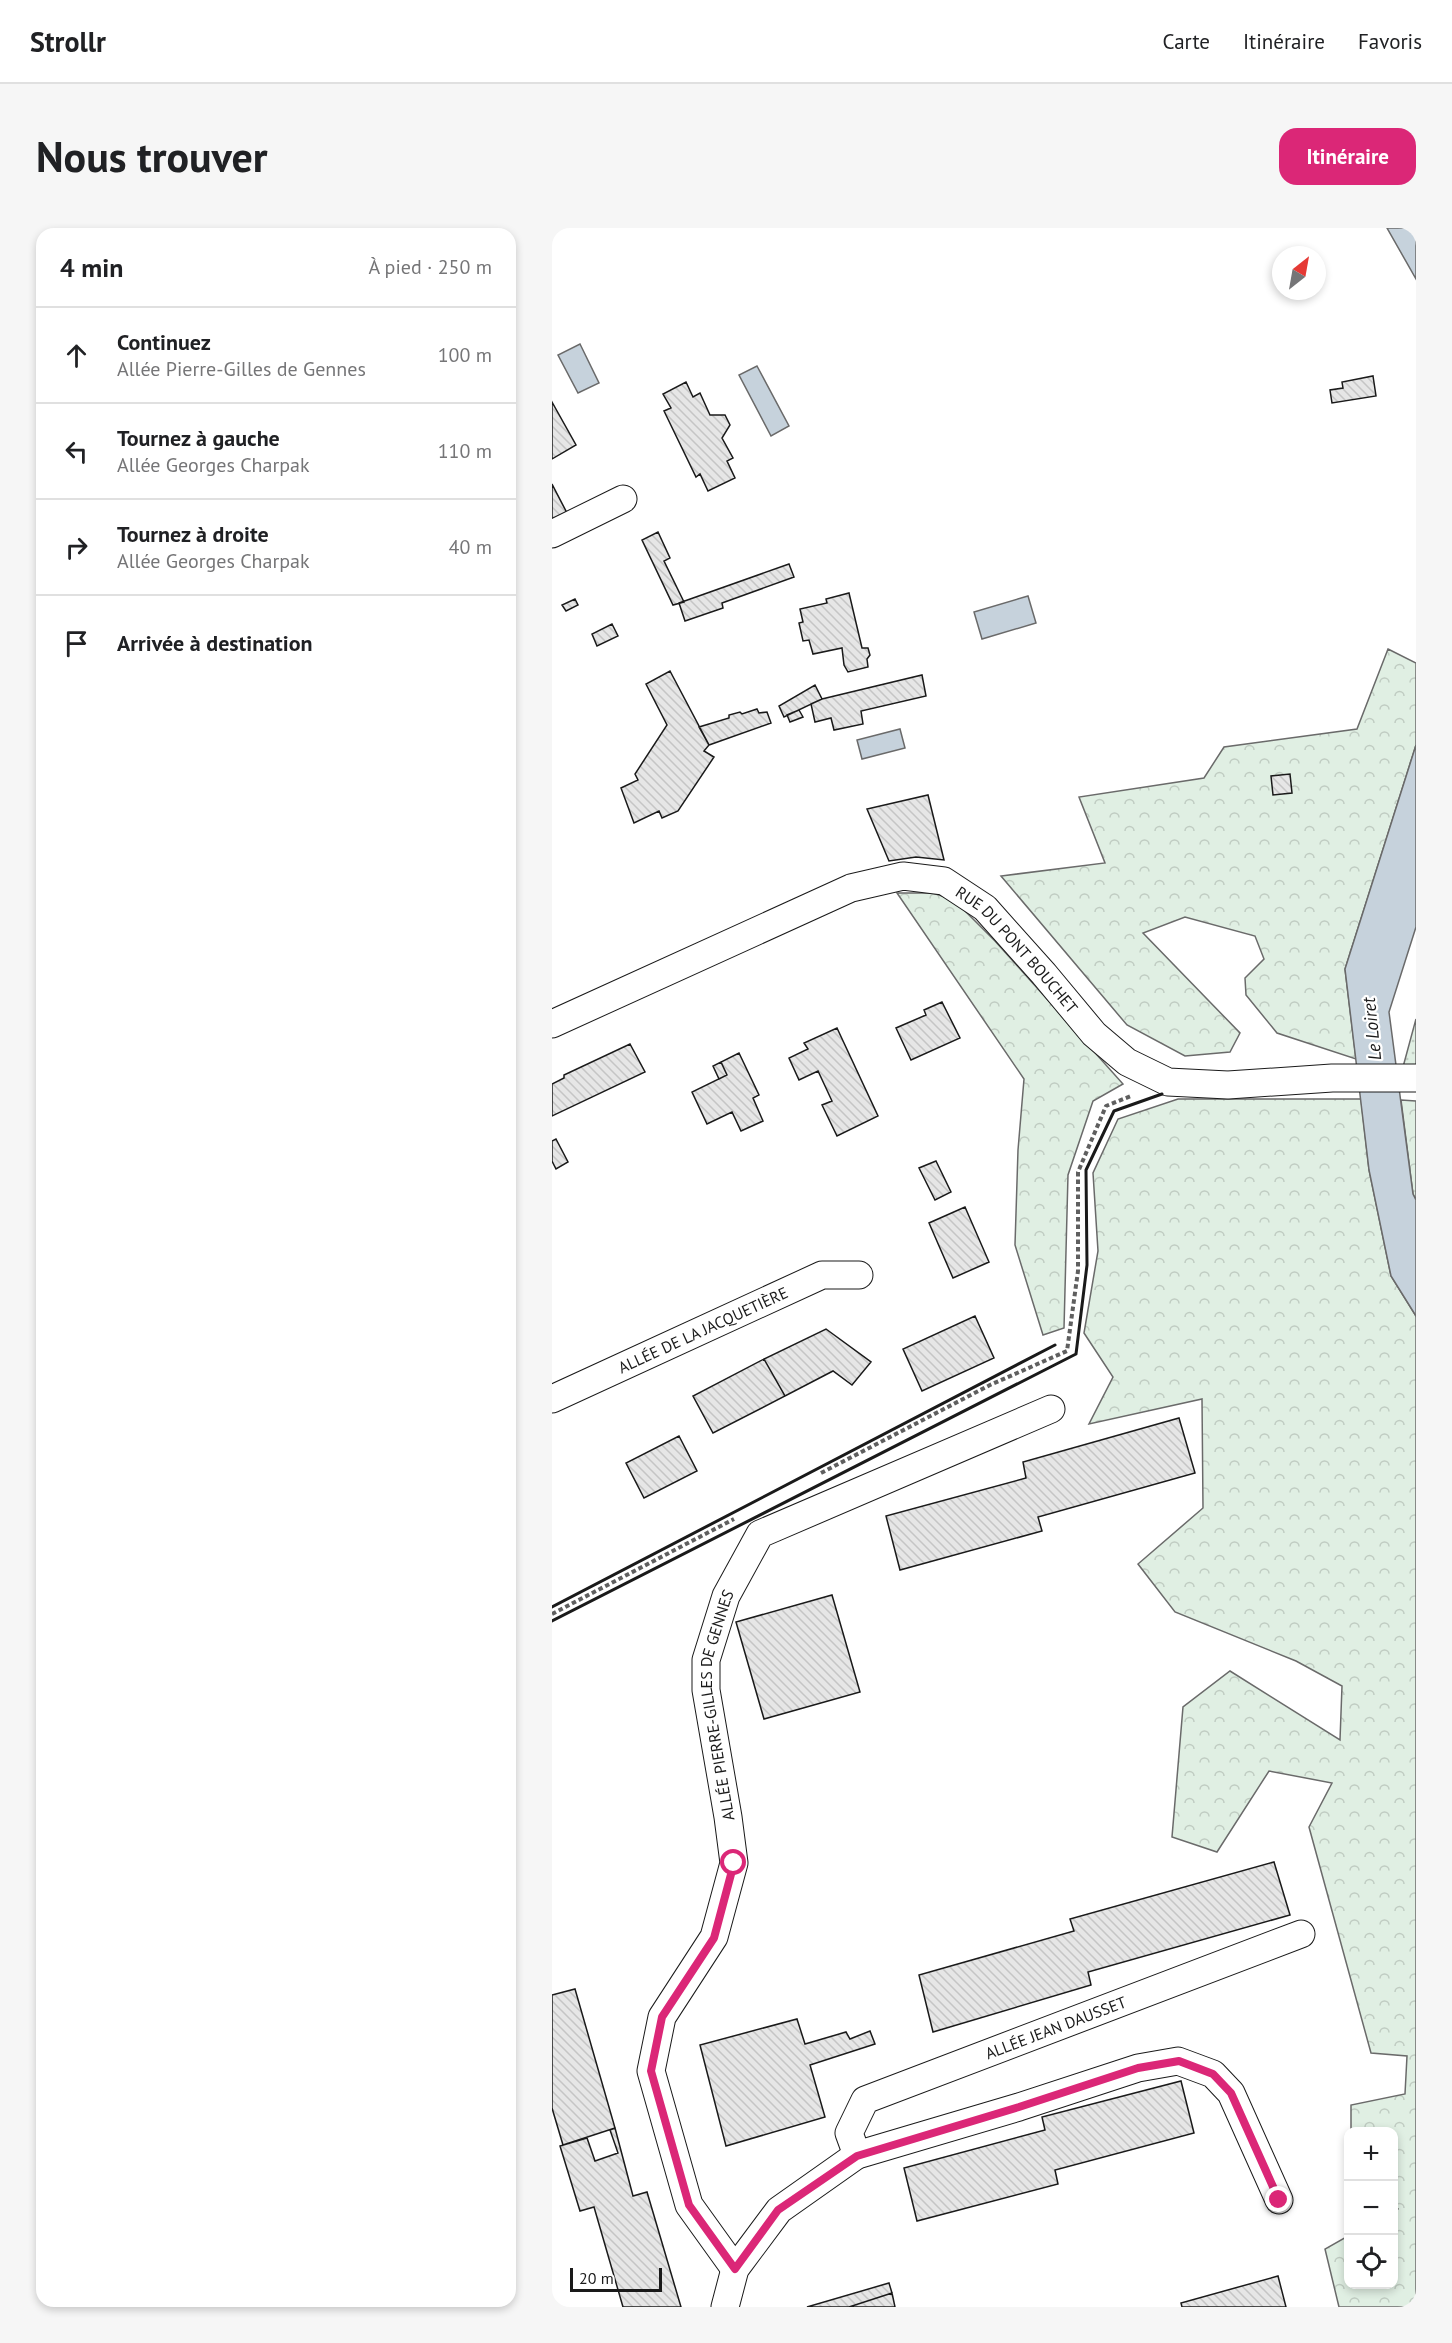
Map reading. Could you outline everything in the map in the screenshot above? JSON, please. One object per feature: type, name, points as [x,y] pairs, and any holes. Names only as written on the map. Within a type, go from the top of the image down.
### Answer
[{"type":"street","points":[[552,534],[623,499]]},
{"type":"street","name":"RUE DU PONT BOUCHET","points":[[552,1024],[850,888],[903,876],[944,881],[985,908],[1094,1034],[1127,1062],[1168,1082],[1228,1085],[1332,1078],[1410,1078]]},
{"type":"street","name":"ALLÉE DE LA JACQUETIÈRE","points":[[552,1399],[822,1275],[859,1275]]},
{"type":"street","name":"ALLÉE PIERRE-GILLES DE GENNES","points":[[735,2269],[689,2205],[651,2071],[662,2017],[714,1938],[734,1863],[706,1690],[706,1660],[726,1596],[760,1534],[1051,1409]]},
{"type":"street","name":"ALLÉE JEAN DAUSSET","points":[[857,2156],[849,2133],[866,2100],[1301,1934]]},
{"type":"street","points":[[725,2307],[735,2269],[778,2210],[857,2156],[1138,2068],[1179,2061],[1213,2074],[1231,2093],[1279,2200]]},
{"type":"path","points":[[813,1478],[990,1385],[1067,1351],[1078,1271],[1078,1172],[1106,1106],[1168,1082]]},
{"type":"path","points":[[552,1614],[740,1516]]},
{"type":"green space","points":[[1388,649],[1416,663],[1416,745],[1345,969],[1356,1059],[1277,1033],[1246,995],[1245,978],[1264,959],[1255,936],[1185,917],[1143,933],[1240,1033],[1230,1052],[1185,1056],[1127,1025],[1001,876],[1105,863],[1079,797],[1204,778],[1224,747],[1357,729]]},
{"type":"green space","points":[[897,893],[933,893],[954,900],[995,941],[1123,1084],[1093,1101],[1068,1175],[1064,1328],[1043,1335],[1015,1245],[1018,1150],[1024,1079]]},
{"type":"green space","points":[[1416,1019],[1416,1067],[1403,1067]]},
{"type":"green space","points":[[1178,1099],[1361,1099],[1369,1170],[1391,1276],[1416,1316],[1416,2307],[1339,2307],[1325,2249],[1344,2238],[1344,2289],[1398,2289],[1398,2127],[1351,2127],[1351,2105],[1405,2094],[1407,2056],[1371,2053],[1309,1827],[1332,1783],[1269,1771],[1217,1852],[1172,1837],[1183,1707],[1230,1671],[1340,1740],[1342,1686],[1296,1661],[1175,1612],[1138,1564],[1203,1508],[1202,1399],[1089,1424],[1113,1377],[1084,1333],[1098,1251],[1093,1173],[1118,1119]]},
{"type":"green space","points":[[1401,1100],[1416,1101],[1416,1200],[1413,1194]]},
{"type":"water","points":[[1387,228],[1416,228],[1416,279]]},
{"type":"water","points":[[580,344],[599,383],[578,393],[558,355]]},
{"type":"water","points":[[757,366],[789,426],[771,436],[739,375]]},
{"type":"water","points":[[1028,596],[1036,623],[982,639],[974,612]]},
{"type":"water","points":[[900,729],[905,748],[862,759],[857,740]]},
{"type":"water","name":"Le Loiret","points":[[1416,745],[1416,927],[1389,1012],[1413,1194],[1416,1200],[1416,1316],[1391,1276],[1369,1170],[1345,969]]},
{"type":"building","points":[[1373,376],[1376,396],[1332,403],[1330,390],[1343,388],[1342,382]]},
{"type":"building","points":[[686,382],[693,397],[700,393],[710,415],[725,415],[730,425],[722,438],[733,458],[727,461],[735,478],[708,491],[700,474],[696,477],[664,411],[671,408],[663,394]]},
{"type":"building","points":[[552,402],[576,445],[552,459]]},
{"type":"building","points":[[552,484],[567,513],[552,520]]},
{"type":"building","points":[[658,532],[670,558],[664,561],[684,602],[673,605],[642,540]]},
{"type":"building","points":[[789,564],[794,577],[722,603],[723,608],[685,621],[679,603]]},
{"type":"building","points":[[849,593],[862,648],[868,648],[870,655],[867,659],[868,667],[848,672],[844,665],[842,648],[813,654],[809,640],[803,641],[799,623],[803,622],[800,609],[827,603],[826,599]]},
{"type":"building","points":[[575,599],[578,605],[566,611],[562,605]]},
{"type":"building","points":[[612,624],[618,636],[597,646],[592,634]]},
{"type":"building","points":[[670,671],[709,745],[704,751],[714,757],[678,811],[662,818],[659,811],[634,823],[621,788],[638,780],[635,774],[667,725],[646,684]]},
{"type":"building","points":[[922,675],[926,696],[861,711],[863,724],[834,730],[831,718],[815,722],[811,704],[822,699]]},
{"type":"building","points":[[815,685],[822,699],[784,717],[779,706]]},
{"type":"building","points":[[757,709],[759,713],[767,712],[771,723],[709,745],[699,727],[729,718],[729,715]]},
{"type":"building","points":[[799,710],[803,717],[790,722],[787,715]]},
{"type":"building","points":[[1290,774],[1292,793],[1273,795],[1271,776]]},
{"type":"building","points":[[928,795],[944,860],[916,857],[889,861],[867,809]]},
{"type":"building","points":[[942,1002],[960,1038],[911,1060],[896,1028],[926,1015],[924,1010]]},
{"type":"building","points":[[837,1028],[878,1116],[837,1136],[822,1105],[832,1101],[818,1071],[799,1080],[789,1058],[808,1049],[804,1043]]},
{"type":"building","points":[[630,1044],[645,1072],[552,1116],[552,1084],[564,1078],[564,1075]]},
{"type":"building","points":[[739,1053],[759,1095],[753,1098],[763,1121],[741,1131],[732,1112],[707,1124],[692,1092],[727,1075],[721,1062]]},
{"type":"building","points":[[721,1062],[727,1075],[719,1079],[713,1066]]},
{"type":"building","points":[[556,1139],[568,1162],[556,1169],[552,1161],[552,1141]]},
{"type":"building","points":[[936,1161],[951,1192],[935,1200],[919,1168]]},
{"type":"building","points":[[965,1207],[989,1262],[953,1278],[929,1223]]},
{"type":"building","points":[[975,1316],[994,1358],[922,1391],[903,1349]]},
{"type":"building","points":[[826,1329],[871,1362],[852,1385],[833,1371],[785,1396],[764,1359]]},
{"type":"building","points":[[764,1359],[785,1396],[713,1433],[693,1396]]},
{"type":"building","points":[[1179,1418],[1195,1473],[1038,1517],[1042,1531],[900,1570],[886,1516],[1026,1478],[1023,1462]]},
{"type":"building","points":[[679,1436],[697,1471],[644,1498],[626,1463]]},
{"type":"building","points":[[832,1595],[860,1692],[764,1719],[736,1622]]},
{"type":"building","points":[[1274,1862],[1290,1915],[1088,1972],[1091,1985],[933,2032],[919,1975],[1074,1931],[1070,1919]]},
{"type":"building","points":[[575,1989],[615,2128],[563,2145],[552,2108],[552,1995]]},
{"type":"building","points":[[797,2019],[805,2044],[846,2032],[850,2039],[870,2031],[875,2044],[810,2065],[825,2117],[726,2146],[700,2045]]},
{"type":"building","points":[[1181,2081],[1194,2133],[1055,2170],[1058,2184],[917,2221],[904,2168],[1045,2130],[1042,2117]]},
{"type":"building","points":[[615,2128],[633,2196],[647,2192],[681,2307],[623,2307],[594,2207],[580,2211],[560,2146],[587,2138],[595,2161],[618,2153],[610,2130]]},
{"type":"building","points":[[1278,2276],[1286,2307],[1182,2307],[1181,2303]]},
{"type":"building","points":[[889,2283],[892,2293],[849,2307],[807,2307]]},
{"type":"building","points":[[892,2293],[895,2307],[849,2307]]},
{"type":"wall","points":[[552,1621],[1076,1354],[1087,1265],[1086,1170],[1114,1111],[1162,1094]]},
{"type":"wall","points":[[552,1607],[1055,1345]]},
{"type":"route","points":[[734,1863],[714,1938],[662,2017],[651,2071],[689,2205],[735,2269],[778,2210],[857,2156],[1138,2068],[1179,2061],[1213,2074],[1231,2093],[1279,2200]]}]
